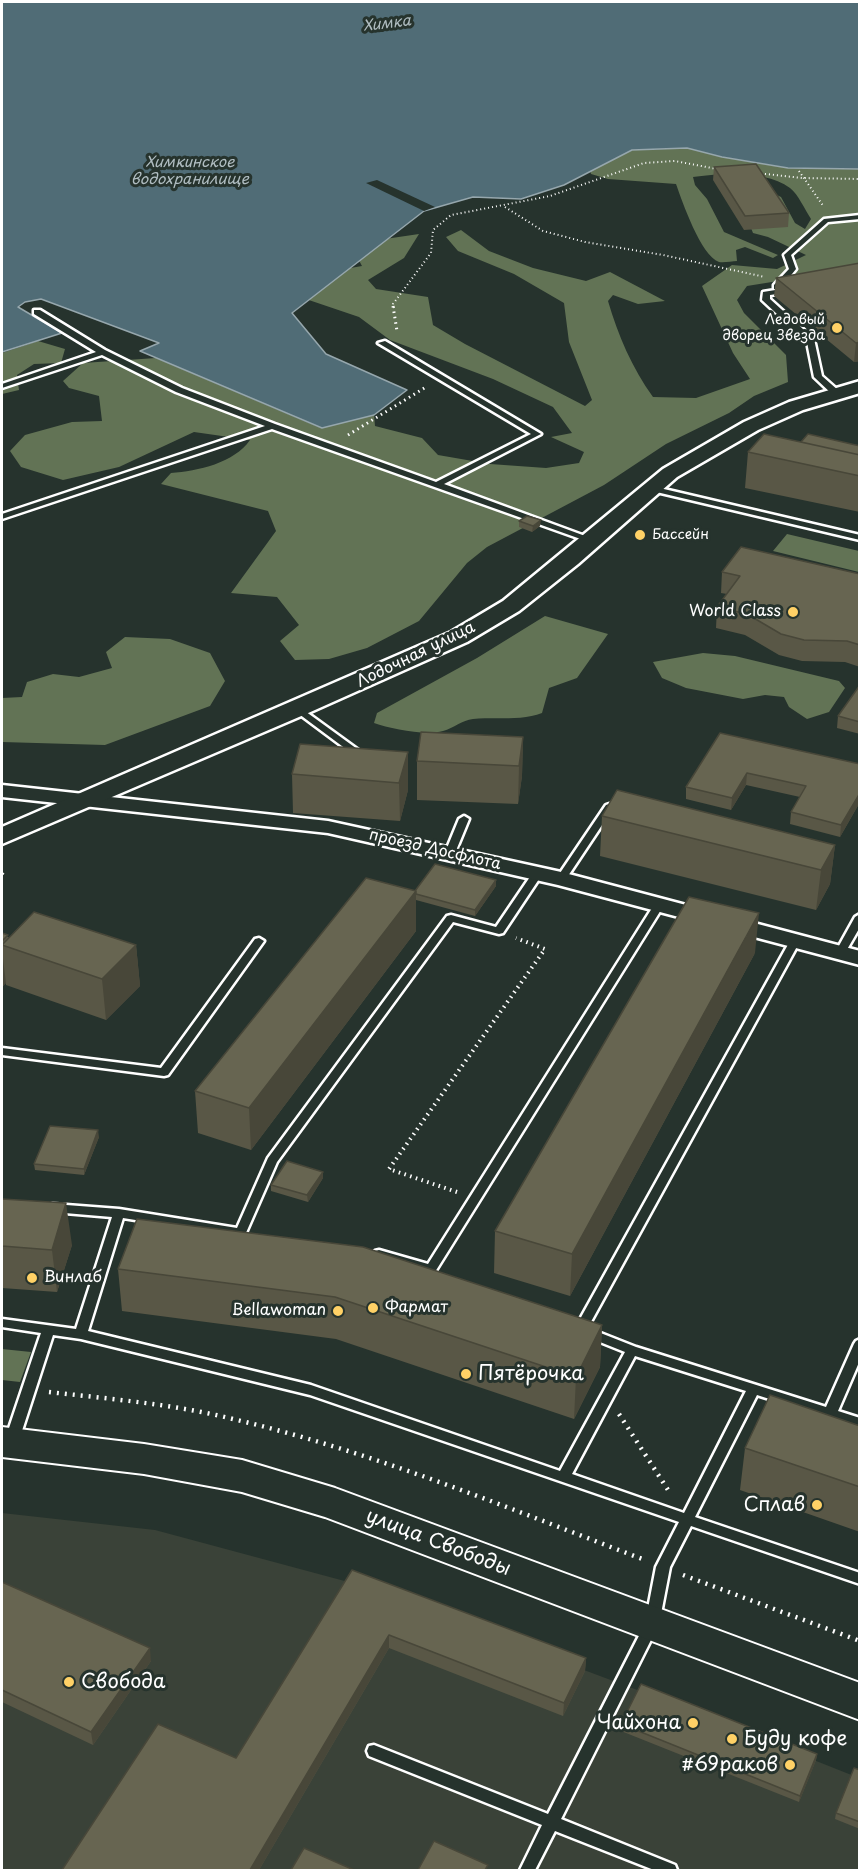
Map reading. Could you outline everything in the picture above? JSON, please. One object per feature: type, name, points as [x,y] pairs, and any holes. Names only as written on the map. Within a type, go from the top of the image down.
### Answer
[{"type":"main road","name":"улица Свободы","points":[[6,1443],[144,1459],[242,1476],[335,1504],[860,1702]]},
{"type":"street","name":"Лодочная улица","points":[[2,836],[459,637],[511,606],[670,473],[751,426],[796,406],[860,387]]},
{"type":"street","name":"проезд Досфлота","points":[[2,791],[91,799],[328,827],[538,873],[850,955]]},
{"type":"lane","points":[[836,393],[818,377],[811,341],[766,300],[766,294],[793,269],[787,255],[801,239],[825,220],[860,217]]},
{"type":"lane","points":[[766,294],[801,287]]},
{"type":"lane","points":[[37,312],[102,352],[179,390],[272,426],[592,540]]},
{"type":"lane","points":[[382,343],[537,434],[438,484]]},
{"type":"lane","points":[[2,386],[102,352]]},
{"type":"lane","points":[[2,517],[272,426]]},
{"type":"lane","points":[[651,488],[860,538]]},
{"type":"lane","points":[[298,709],[365,759],[375,760]]},
{"type":"lane","points":[[561,879],[611,804],[622,807]]},
{"type":"lane","points":[[450,853],[464,819]]},
{"type":"lane","points":[[37,1207],[118,1213],[247,1233],[272,1161],[451,918],[499,931],[538,873]]},
{"type":"lane","points":[[370,1253],[393,1256],[436,1271],[475,1198],[659,905]]},
{"type":"lane","points":[[850,955],[860,917]]},
{"type":"lane","points":[[2,1052],[164,1072],[259,941]]},
{"type":"lane","points":[[795,941],[575,1328],[632,1350],[860,1423]]},
{"type":"lane","points":[[81,1334],[118,1213]]},
{"type":"lane","points":[[2,1323],[81,1334],[311,1390],[860,1579]]},
{"type":"lane","points":[[6,1443],[29,1389],[49,1329]]},
{"type":"lane","points":[[830,1414],[860,1344]]},
{"type":"lane","points":[[564,1476],[632,1350]]},
{"type":"lane","points":[[527,1870],[652,1624],[663,1567],[753,1390]]},
{"type":"lane","points":[[375,1751],[670,1870]]},
{"type":"path","points":[[414,360],[397,335],[393,304],[431,253],[433,230],[451,215],[550,196],[644,164],[675,161],[722,169]]},
{"type":"path","points":[[799,171],[810,188]]},
{"type":"path","points":[[753,172],[802,178],[860,179]]},
{"type":"path","points":[[504,206],[543,231],[554,234],[782,280]]},
{"type":"path","points":[[330,446],[439,378]]},
{"type":"path","points":[[475,1198],[389,1169],[545,949],[522,940]]},
{"type":"path","points":[[29,1389],[151,1404],[231,1418],[305,1437],[435,1481],[860,1641]]},
{"type":"path","points":[[608,1395],[687,1519]]},
{"type":"shaded area","points":[[2,1513],[155,1530],[352,1583],[640,1691],[859,1778],[859,1870],[2,1870]]},
{"type":"green space","points":[[687,148],[722,157],[788,168],[859,169],[859,268],[747,286],[737,300],[744,313],[786,355],[788,382],[754,396],[729,413],[666,444],[604,485],[487,547],[467,563],[419,621],[367,648],[329,659],[295,660],[280,641],[299,625],[277,597],[231,593],[276,531],[268,511],[161,484],[171,473],[204,468],[225,460],[235,455],[250,440],[194,432],[119,467],[63,480],[21,467],[10,451],[25,435],[72,422],[102,421],[99,396],[69,388],[63,381],[83,363],[156,358],[321,428],[374,415],[375,426],[422,438],[438,455],[490,464],[546,468],[579,463],[584,452],[551,437],[572,433],[553,407],[493,379],[390,340],[359,317],[294,295],[339,270],[362,266],[355,253],[385,239],[419,234],[404,258],[368,280],[376,289],[428,297],[433,325],[585,406],[592,400],[569,342],[564,303],[514,274],[458,251],[446,237],[461,230],[489,251],[533,268],[586,281],[610,272],[665,301],[638,304],[613,295],[608,301],[626,351],[653,397],[696,398],[750,379],[733,353],[702,286],[732,265],[777,269],[806,255],[768,237],[753,233],[751,228],[754,184],[781,197],[795,223],[805,229],[811,219],[799,198],[790,188],[769,178],[743,174],[693,177],[695,185],[707,199],[724,232],[778,255],[773,258],[745,247],[736,250],[737,261],[719,262],[712,258],[699,239],[687,215],[676,184],[608,179],[591,174],[590,170],[632,150]]},
{"type":"green space","points":[[38,341],[65,349],[61,363],[34,364],[17,375],[19,390],[2,394],[2,353]]},
{"type":"green space","points":[[787,534],[859,551],[859,572],[773,551]]},
{"type":"green space","points":[[545,616],[608,634],[577,678],[549,688],[542,713],[517,718],[469,720],[447,730],[427,733],[374,723],[377,713],[477,658]]},
{"type":"green space","points":[[125,637],[170,639],[210,653],[225,681],[210,706],[105,745],[2,742],[2,698],[22,697],[27,682],[53,674],[79,677],[112,668],[106,652]]},
{"type":"green space","points":[[703,653],[735,656],[839,681],[845,688],[829,712],[807,719],[789,707],[784,697],[765,695],[743,699],[686,688],[662,678],[653,662]]},
{"type":"green space","points":[[2,1349],[31,1352],[20,1382],[2,1380]]},
{"type":"water","name":"Химкинское водохранилище","points":[[2,2],[859,2],[859,169],[788,168],[722,157],[687,148],[632,150],[564,185],[521,199],[473,197],[424,211],[292,313],[326,354],[407,390],[374,415],[322,428],[140,351],[159,343],[41,299],[25,302],[18,307],[62,333],[2,352]]},
{"type":"pier","points":[[377,180],[435,207],[424,211],[366,183]]},
{"type":"building","points":[[756,164],[789,213],[745,216],[714,167]]},
{"type":"building","points":[[860,263],[860,342],[856,343],[776,278]]},
{"type":"building","points":[[764,434],[860,455],[860,476],[748,452]]},
{"type":"building","points":[[808,434],[860,446],[860,455],[801,442]]},
{"type":"building","points":[[527,516],[541,520],[533,526],[519,521]]},
{"type":"building","name":"World Class","points":[[741,547],[860,574],[860,645],[847,641],[804,640],[781,634],[747,614],[717,607],[740,576],[722,572]]},
{"type":"building","points":[[860,685],[860,722],[838,716]]},
{"type":"building","points":[[421,732],[523,737],[519,766],[417,761]]},
{"type":"building","points":[[720,733],[860,764],[860,793],[841,825],[791,812],[806,786],[747,773],[732,798],[686,787]]},
{"type":"building","points":[[300,744],[408,752],[399,783],[292,774]]},
{"type":"building","points":[[617,790],[835,845],[821,870],[602,816]]},
{"type":"building","points":[[435,864],[496,880],[475,910],[416,894],[415,891]]},
{"type":"building","points":[[366,878],[416,891],[249,1108],[195,1091]]},
{"type":"building","points":[[689,897],[759,913],[572,1254],[495,1231]]},
{"type":"building","points":[[34,912],[136,945],[102,979],[2,945]]},
{"type":"building","points":[[2,933],[8,935],[2,941]]},
{"type":"building","points":[[50,1126],[98,1130],[84,1169],[34,1164]]},
{"type":"building","points":[[287,1161],[323,1172],[307,1195],[271,1185]]},
{"type":"building","points":[[2,1199],[66,1203],[52,1250],[2,1246]]},
{"type":"building","points":[[137,1219],[363,1247],[602,1325],[576,1377],[335,1297],[118,1269]]},
{"type":"building","points":[[770,1395],[860,1426],[860,1487],[745,1448]]},
{"type":"building","points":[[352,1570],[586,1658],[564,1703],[389,1635],[250,1870],[62,1870],[158,1724],[236,1758]]},
{"type":"building","name":"Свобода","points":[[2,1582],[150,1648],[91,1732],[2,1690]]},
{"type":"building","points":[[641,1684],[817,1754],[800,1796],[621,1724]]},
{"type":"building","points":[[854,1768],[860,1770],[860,1822],[836,1813]]},
{"type":"building","points":[[434,1841],[488,1865],[485,1870],[418,1870]]},
{"type":"building","points":[[304,1848],[354,1870],[291,1870]]},
{"type":"place","name":"Ледовый дворец Звезда","points":[[837,328]]},
{"type":"place","name":"Бассейн","points":[[640,535]]},
{"type":"place","name":"World Class","points":[[793,612]]},
{"type":"place","name":"Винлаб","points":[[32,1278]]},
{"type":"place","name":"Фармат","points":[[373,1308]]},
{"type":"place","name":"Bellawoman","points":[[338,1311]]},
{"type":"place","name":"Пятёрочка","points":[[466,1374]]},
{"type":"place","name":"Сплав","points":[[817,1505]]},
{"type":"place","name":"Свобода","points":[[69,1682]]},
{"type":"place","name":"Чайхона","points":[[693,1723]]},
{"type":"place","name":"Буду кофе","points":[[732,1739]]},
{"type":"place","name":"#69раков","points":[[790,1765]]},
{"type":"water label","name":"Химка","points":[[387,24]]}]
